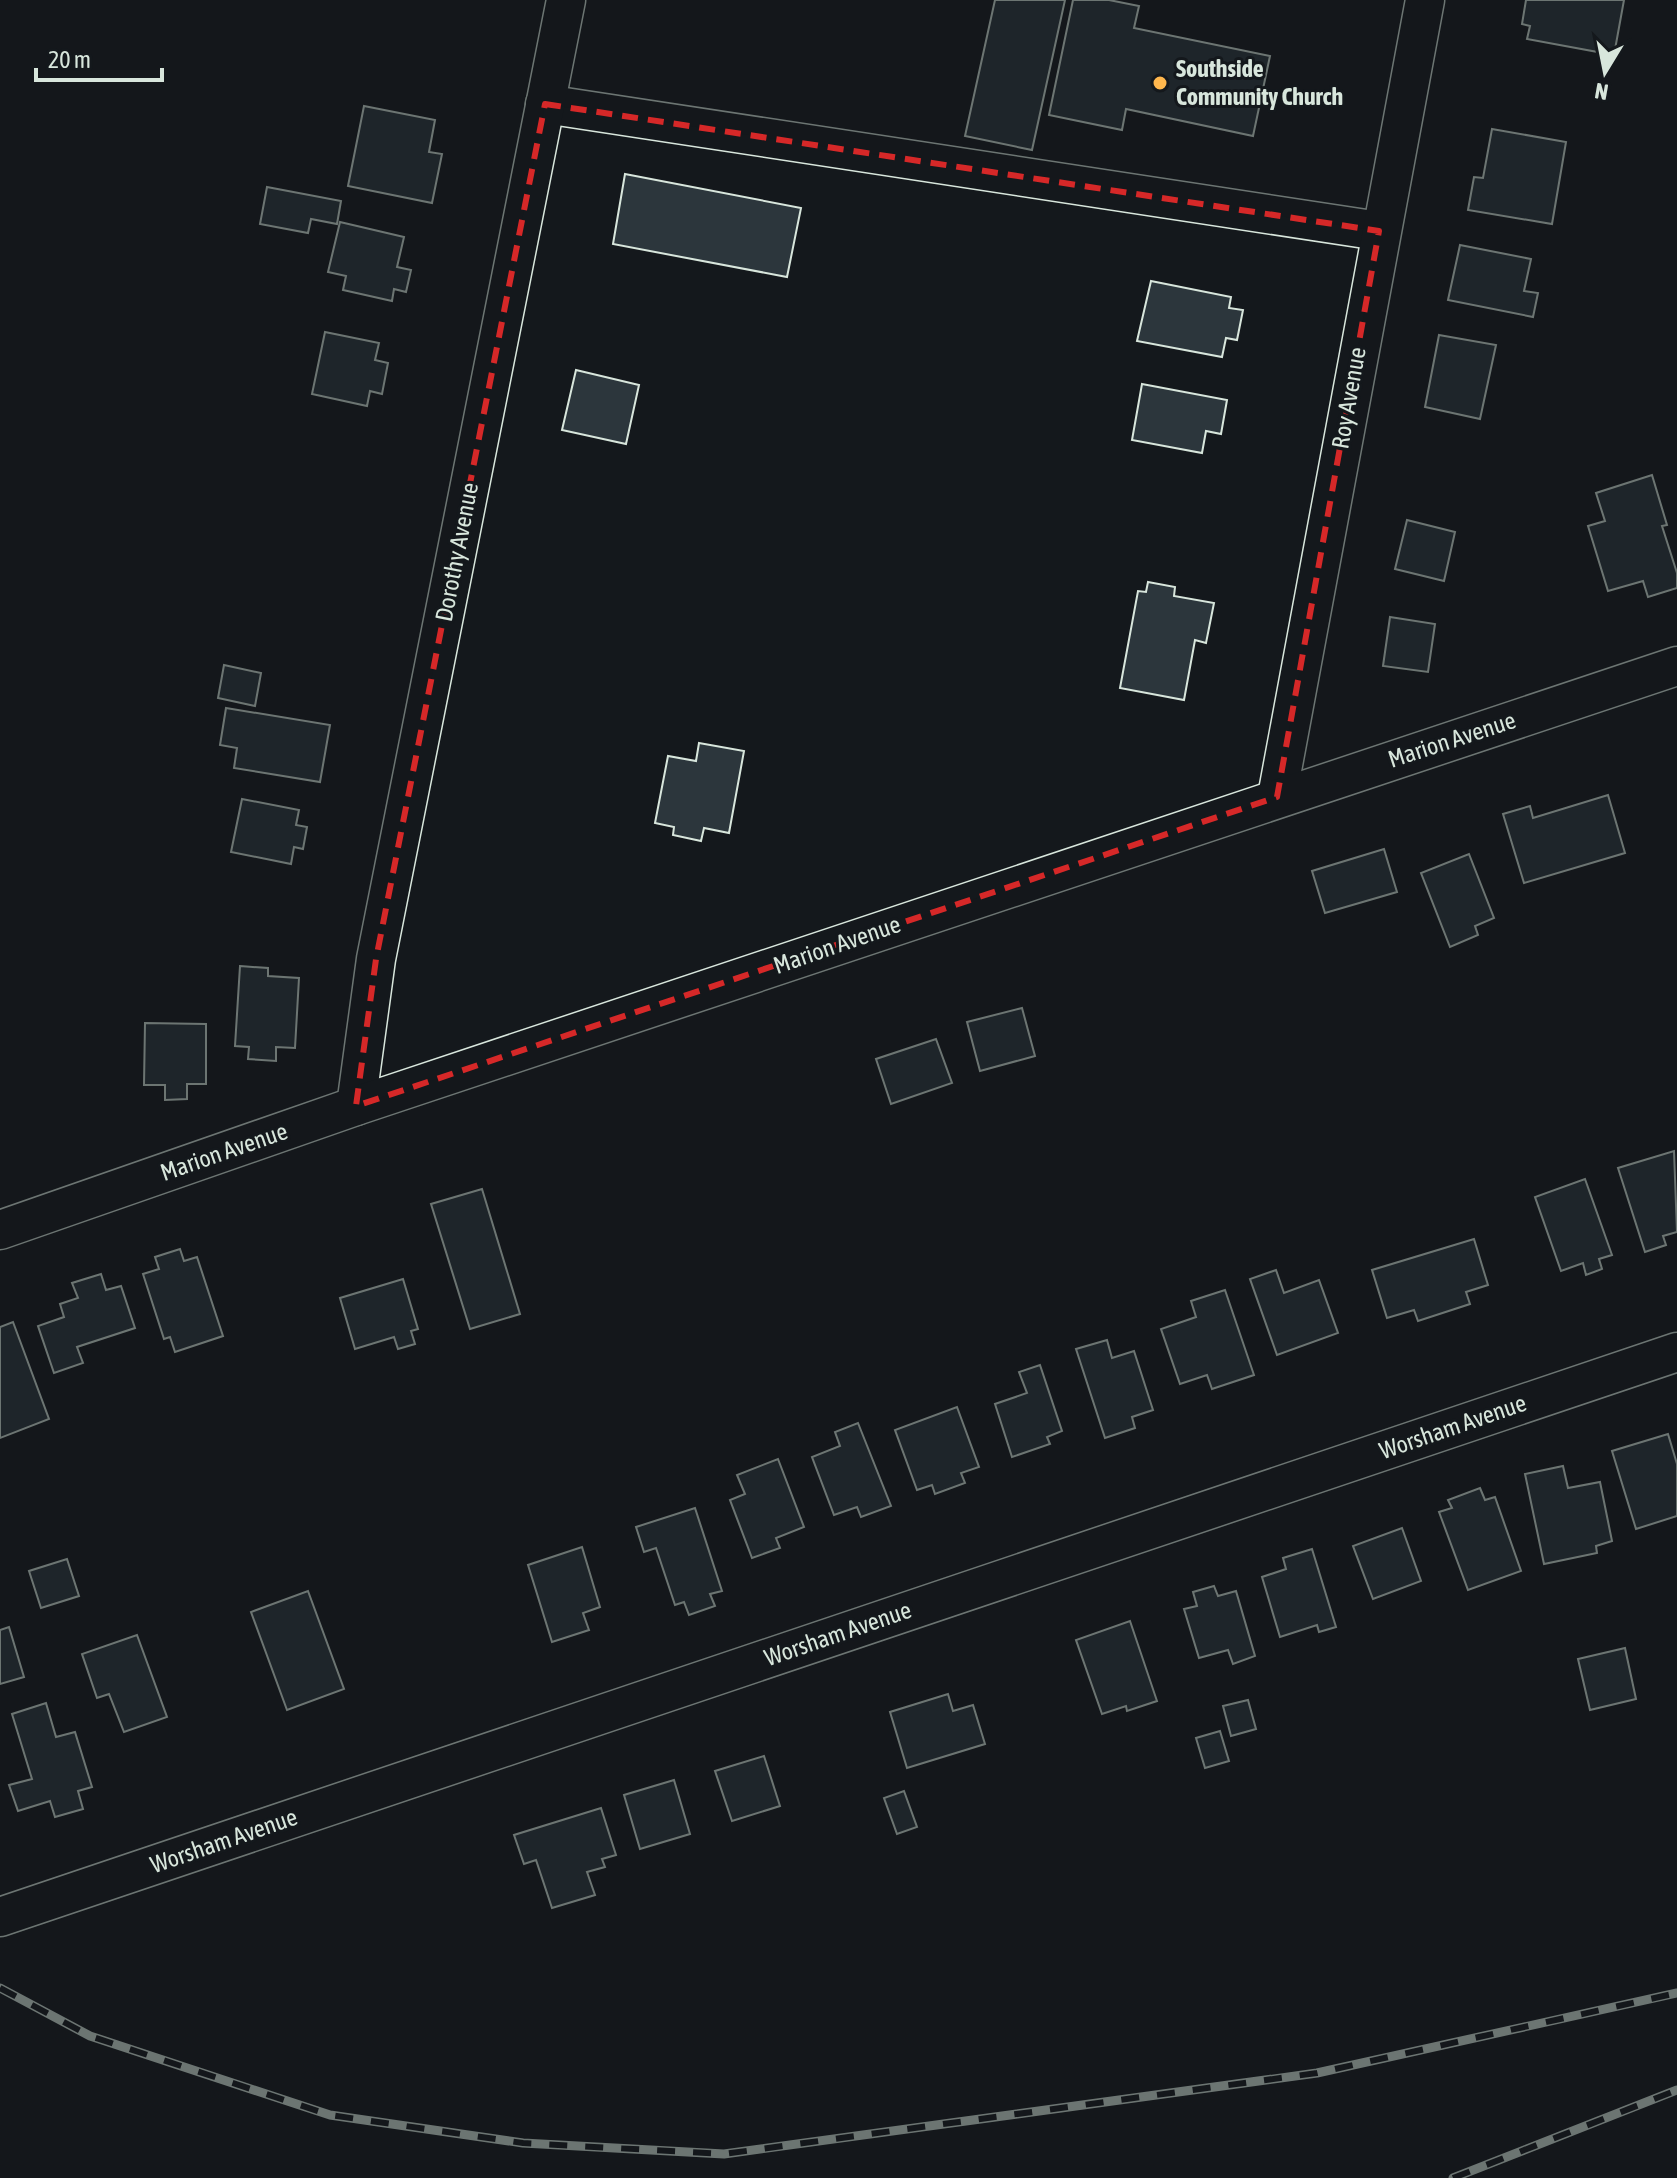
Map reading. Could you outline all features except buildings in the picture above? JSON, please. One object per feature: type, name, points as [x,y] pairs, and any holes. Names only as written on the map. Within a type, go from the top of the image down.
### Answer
[{"type":"street","name":"Dorothy Avenue","points":[[356,1106],[376,959],[566,0]]},
{"type":"street","name":"Roy Avenue","points":[[1277,797],[1379,231],[1425,0]]},
{"type":"street","points":[[545,104],[1379,231]]},
{"type":"street","name":"Marion Avenue","points":[[0,1230],[356,1106],[1677,666]]},
{"type":"street","name":"Worsham Avenue","points":[[0,1917],[1677,1352]]},
{"type":"highlighted area","points":[[545,104],[1379,231],[1277,797],[356,1106],[376,959]]},
{"type":"railway","points":[[0,1988],[90,2036],[330,2115],[523,2143],[724,2154],[1317,2073],[1677,1993]]},
{"type":"railway","points":[[1453,2178],[1677,2090]]},
{"type":"place","name":"Southside Community Church","points":[[1160,83]]}]
